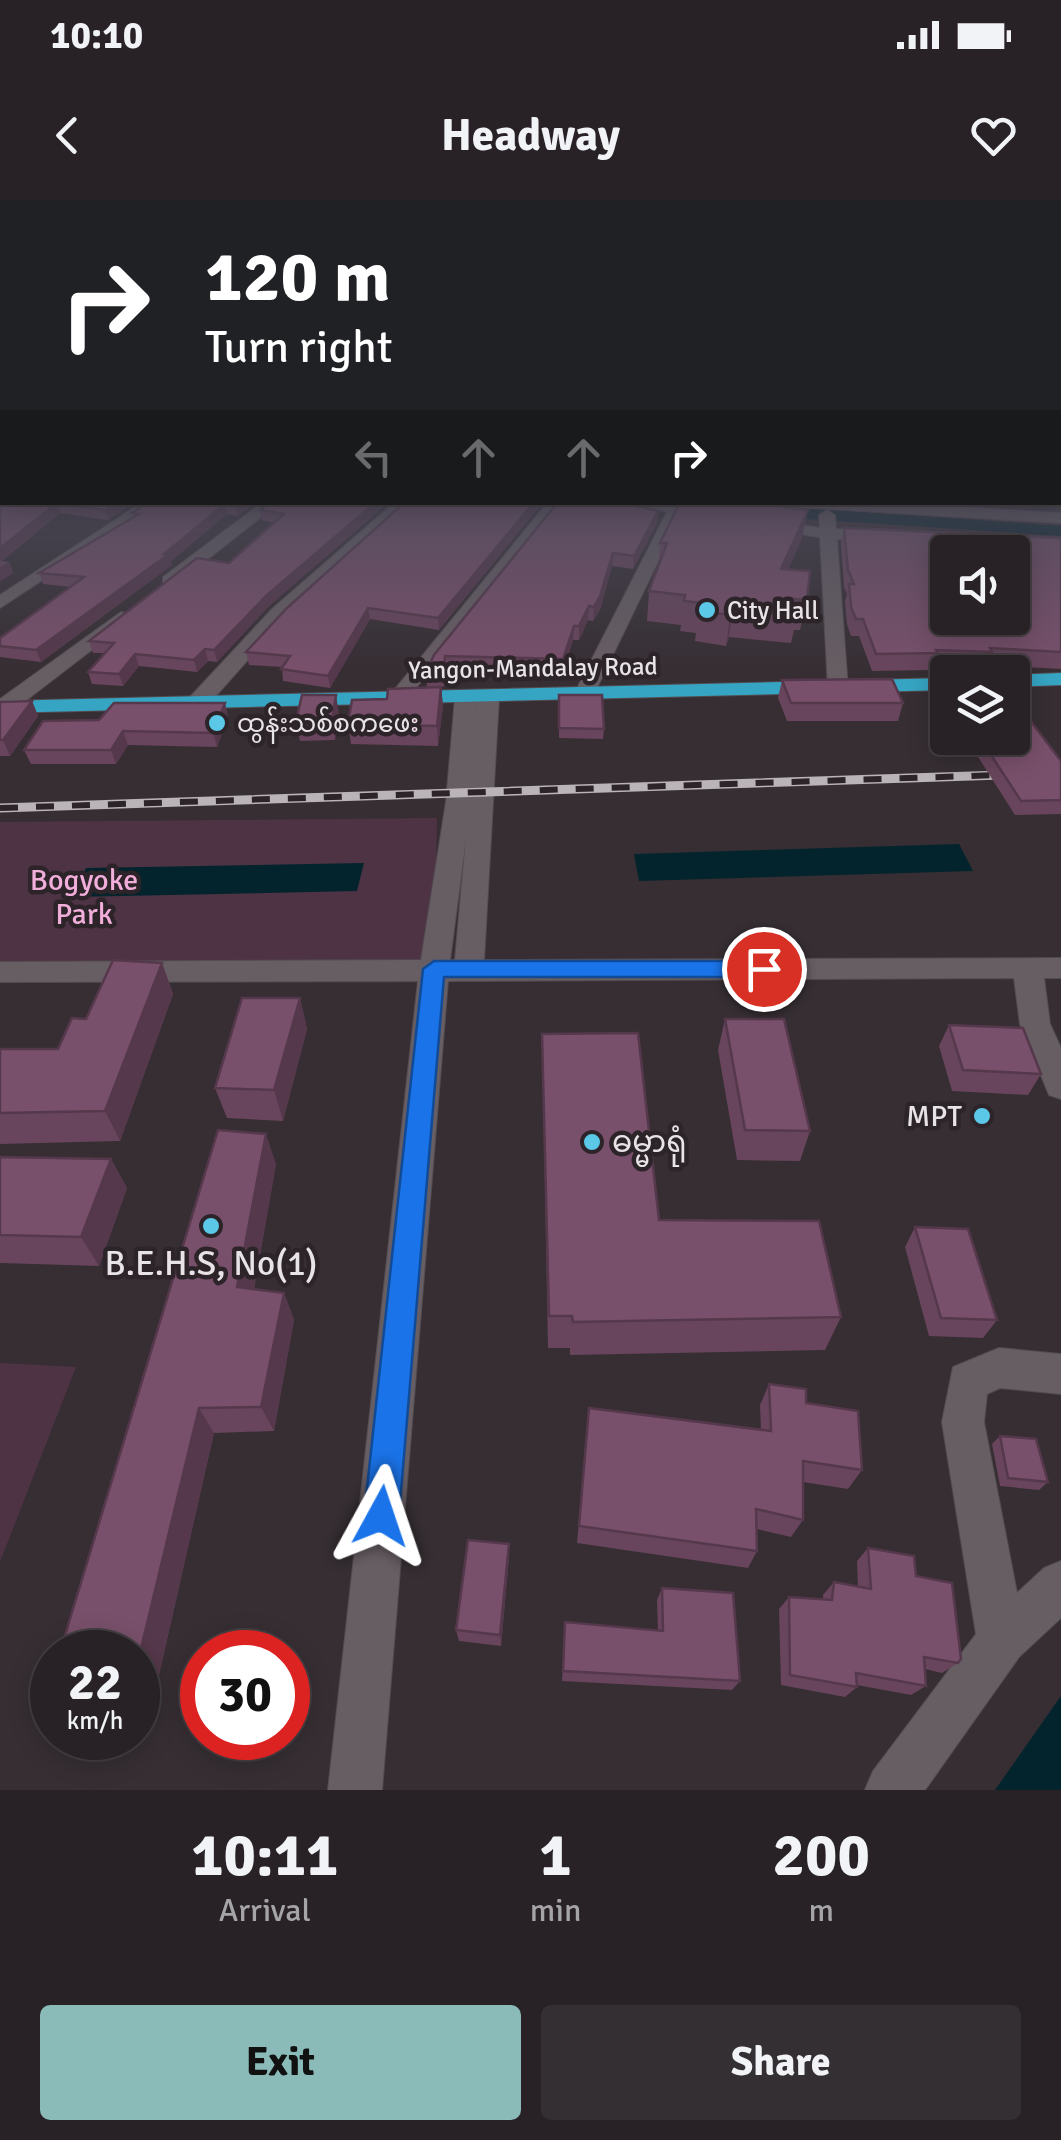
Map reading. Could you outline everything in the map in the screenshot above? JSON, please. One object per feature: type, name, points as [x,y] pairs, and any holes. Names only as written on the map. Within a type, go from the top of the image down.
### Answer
[{"type":"highway","points":[[1030,680],[1061,679]]},
{"type":"highway","name":"Yangon-Mandalay Road","points":[[2,707],[930,685]]},
{"type":"street","points":[[0,603],[123,522]]},
{"type":"street","points":[[2,707],[246,522]]},
{"type":"street","points":[[198,702],[279,612],[382,522]]},
{"type":"street","points":[[398,698],[540,522]]},
{"type":"street","points":[[584,694],[669,522]]},
{"type":"street","points":[[827,522],[838,688]]},
{"type":"street","points":[[849,522],[906,538]]},
{"type":"street","points":[[451,969],[458,802],[477,697]]},
{"type":"street","points":[[355,1790],[451,969],[477,697]]},
{"type":"street","points":[[0,972],[1061,968]]},
{"type":"street","points":[[1028,969],[1034,1024],[1061,1086]]},
{"type":"street","points":[[1002,1640],[963,1422],[968,1382],[999,1368],[1061,1374]]},
{"type":"street","points":[[892,1790],[1002,1640],[1061,1585]]},
{"type":"green space","name":"Bogyoke Park","points":[[437,818],[434,969],[0,973],[0,822]]},
{"type":"green space","points":[[0,1363],[76,1367],[0,1562]]},
{"type":"water","points":[[959,844],[973,871],[639,881],[634,854]]},
{"type":"water","points":[[364,863],[357,891],[72,897],[86,868]]},
{"type":"water","points":[[1061,1696],[1061,1790],[995,1790]]},
{"type":"building","points":[[0,522],[33,522],[0,548]]},
{"type":"building","points":[[125,522],[203,522],[164,554],[169,554],[36,650],[0,646],[0,638],[84,577],[39,573]]},
{"type":"building","points":[[275,522],[352,522],[267,595],[214,650],[205,649],[194,660],[135,654],[119,674],[88,672],[114,643],[89,641],[197,558],[229,563]]},
{"type":"building","points":[[383,522],[517,522],[438,618],[368,608],[328,676],[281,669],[290,656],[246,652],[287,608]]},
{"type":"building","points":[[542,522],[652,522],[634,556],[613,553],[600,596],[594,607],[589,606],[579,626],[574,626],[563,659],[445,656],[444,672],[426,672],[434,655]]},
{"type":"building","points":[[670,522],[802,522],[781,569],[810,571],[807,600],[793,599],[797,612],[733,606],[730,615],[699,611],[702,603],[684,601],[685,595],[649,591],[667,543],[660,543]]},
{"type":"building","points":[[844,528],[996,535],[930,535],[930,635],[1030,635],[1030,537],[1061,538],[1061,652],[990,648],[992,652],[876,654],[863,619],[856,619],[851,607],[849,584],[854,584],[848,570]]},
{"type":"building","points":[[892,679],[903,703],[791,703],[782,680]]},
{"type":"building","points":[[441,687],[437,726],[348,724],[352,700],[387,699],[388,689]]},
{"type":"building","points":[[302,695],[336,695],[332,720],[296,721]]},
{"type":"building","points":[[559,695],[602,695],[604,729],[559,728]]},
{"type":"building","points":[[32,701],[3,740],[0,740],[0,702]]},
{"type":"building","points":[[114,703],[225,703],[213,733],[123,731],[111,750],[24,750],[43,721],[99,720]]},
{"type":"building","points":[[1030,720],[1061,761],[1061,800],[1021,801],[991,755],[1030,755]]},
{"type":"building","points":[[113,960],[162,963],[105,1111],[0,1113],[0,1049],[58,1049],[72,1018],[86,1019]]},
{"type":"building","points":[[242,998],[300,998],[274,1090],[215,1088]]},
{"type":"building","points":[[725,1019],[784,1019],[810,1131],[745,1130]]},
{"type":"building","points":[[949,1025],[1023,1028],[1041,1074],[963,1070]]},
{"type":"building","points":[[638,1033],[659,1220],[819,1221],[841,1317],[573,1322],[572,1316],[549,1316],[542,1034]]},
{"type":"building","points":[[218,1130],[266,1134],[237,1287],[284,1293],[261,1407],[199,1408],[145,1630],[67,1630]]},
{"type":"building","points":[[0,1157],[111,1159],[81,1237],[0,1235]]},
{"type":"building","points":[[915,1227],[968,1229],[997,1320],[941,1318]]},
{"type":"building","points":[[769,1384],[806,1389],[806,1403],[858,1411],[862,1470],[803,1461],[803,1520],[756,1509],[757,1551],[579,1526],[589,1408],[771,1431]]},
{"type":"building","points":[[1000,1436],[1036,1439],[1048,1482],[1008,1478]]},
{"type":"building","points":[[468,1540],[509,1544],[500,1635],[456,1630]]},
{"type":"building","points":[[868,1548],[914,1556],[916,1576],[952,1583],[961,1659],[958,1663],[924,1657],[926,1686],[856,1673],[857,1687],[790,1675],[789,1597],[832,1600],[834,1582],[871,1589]]},
{"type":"building","points":[[662,1588],[733,1593],[740,1681],[563,1671],[565,1622],[663,1631]]},
{"type":"waterway","points":[[930,522],[1061,531]]},
{"type":"railway","points":[[0,808],[1061,773]]},
{"type":"place","name":"City Hall","points":[[707,610]]},
{"type":"place","name":"ထွန်းသစ်စကဖေး","points":[[217,723]]},
{"type":"place","name":"MPT","points":[[982,1116]]},
{"type":"place","name":"ဓမ္မာရုံ","points":[[592,1142]]},
{"type":"place","name":"B.E.H.S, No(1)","points":[[211,1226]]},
{"type":"route","points":[[381,1516],[434,969],[764,969]]}]
